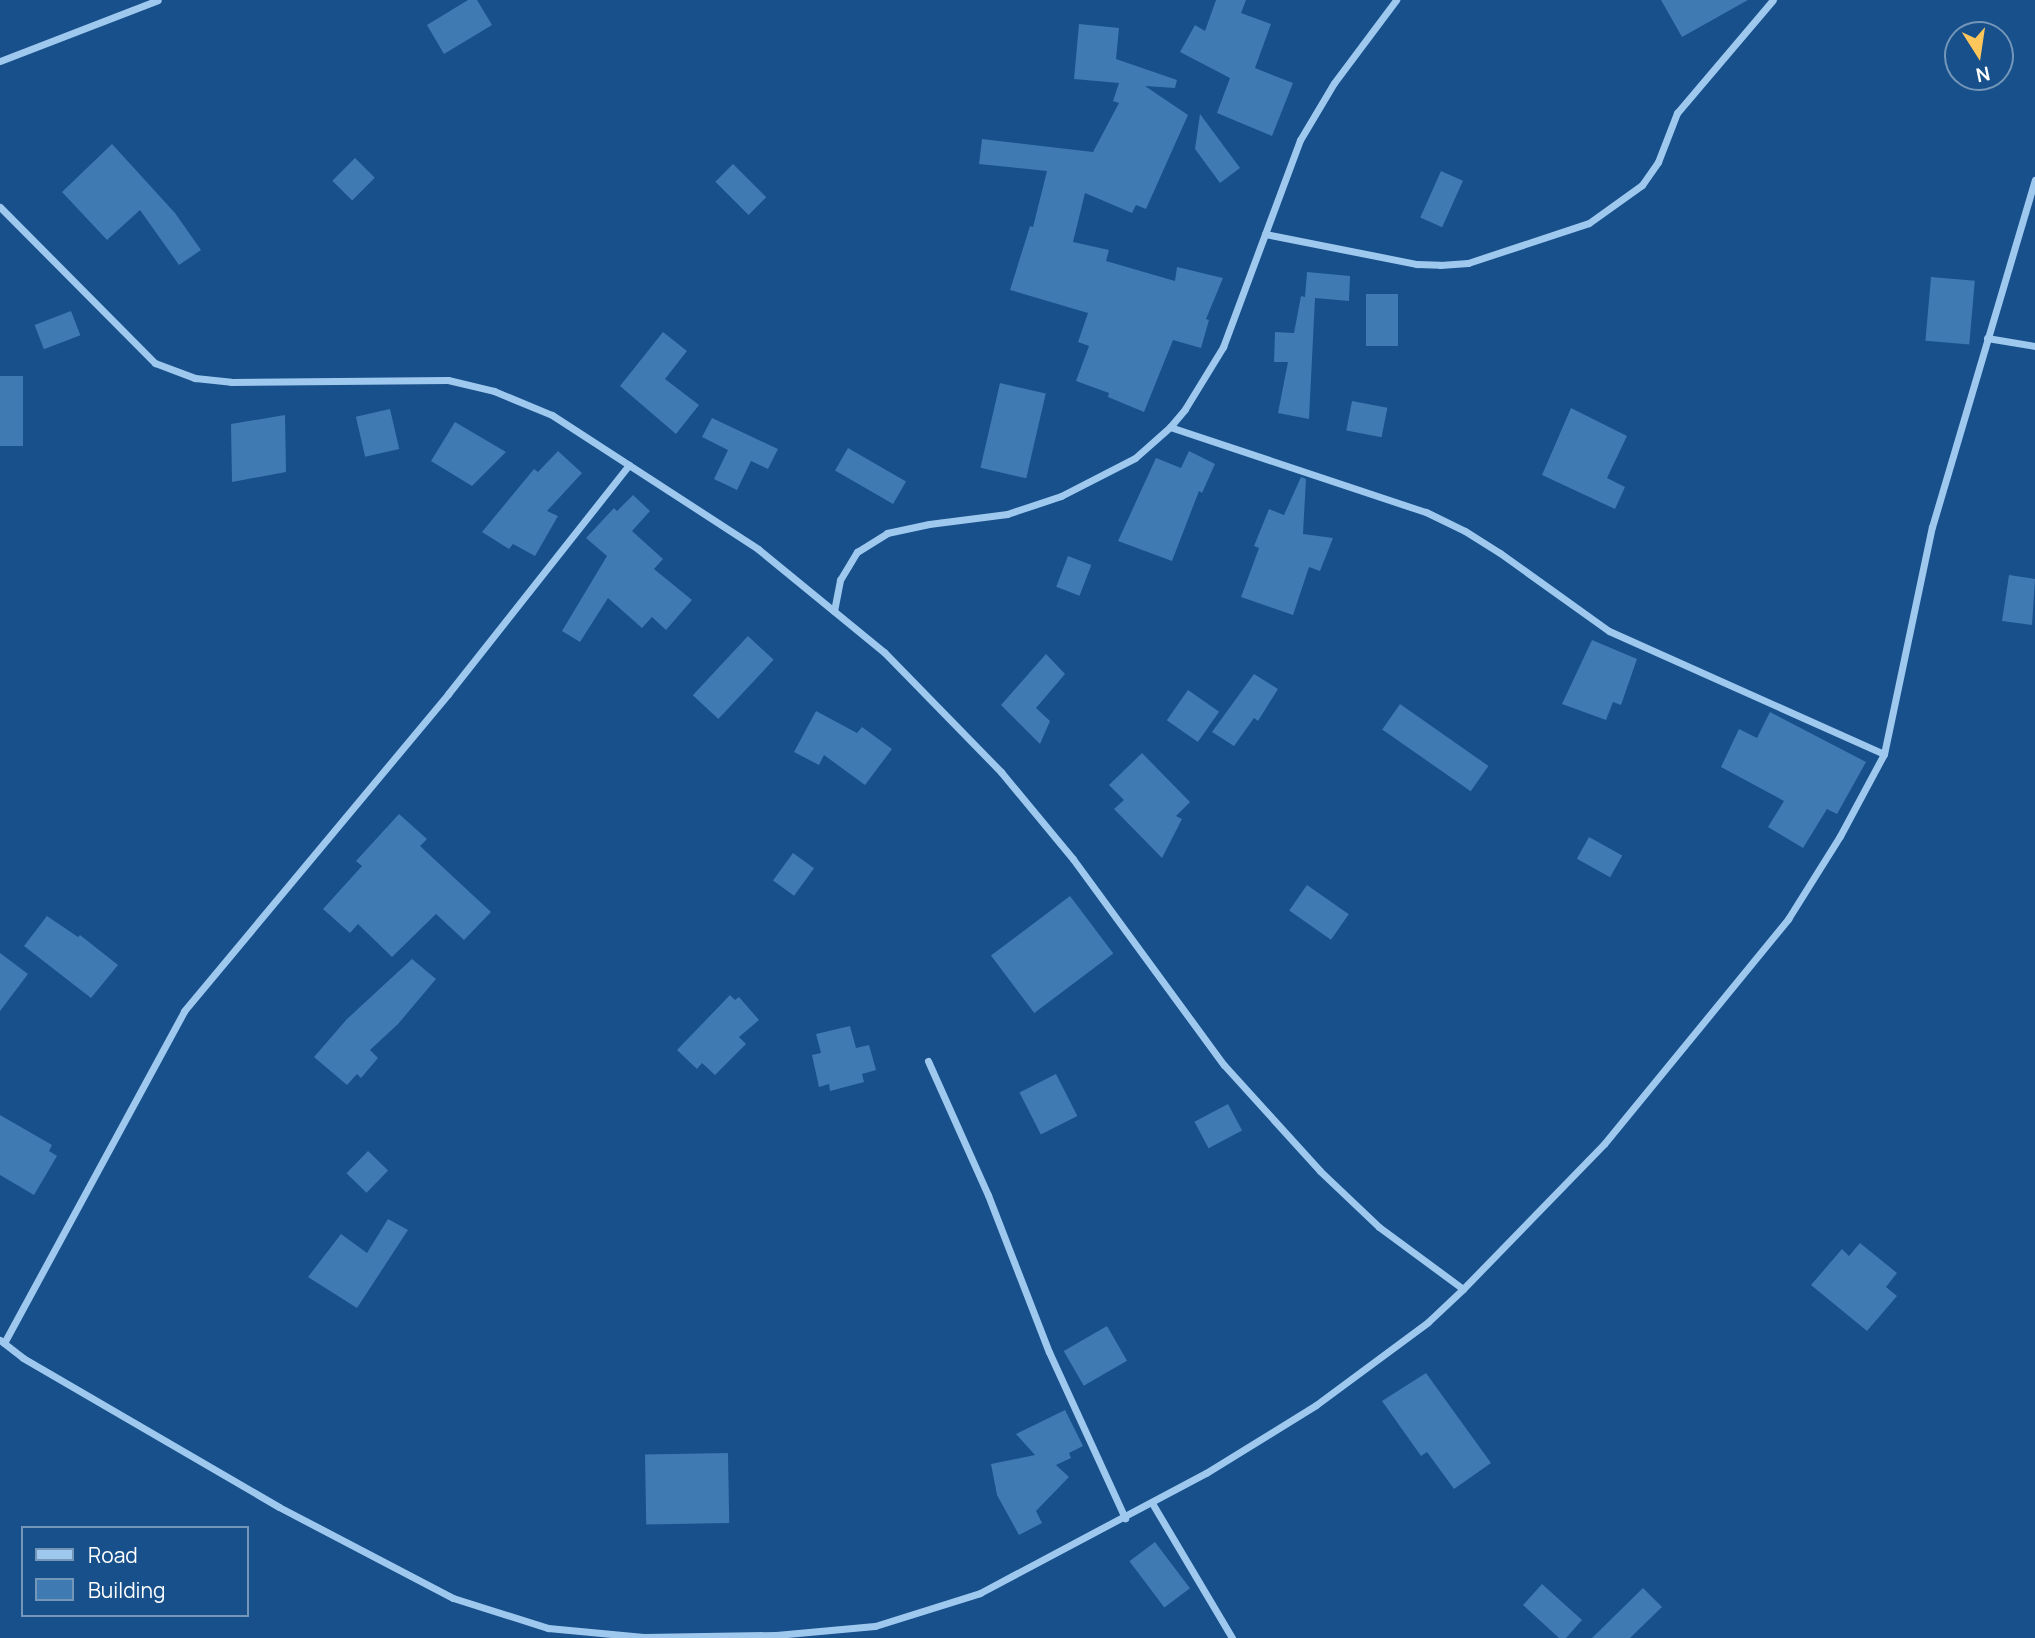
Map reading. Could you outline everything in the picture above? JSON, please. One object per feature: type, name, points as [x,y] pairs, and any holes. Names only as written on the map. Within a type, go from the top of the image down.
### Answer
[{"type":"street","points":[[0,61],[158,0]]},
{"type":"street","points":[[834,611],[841,580],[857,552],[887,533],[929,524],[1007,514],[1061,496],[1135,458],[1170,427],[1185,409],[1223,347],[1300,139],[1334,83],[1396,0]]},
{"type":"street","points":[[1265,234],[1418,264],[1440,265],[1496,255],[1589,223],[1642,185],[1658,162],[1676,113],[1773,0]]},
{"type":"street","points":[[629,466],[449,694],[184,1011],[2,1342],[23,1358],[279,1507],[453,1598],[568,1634],[644,1637],[776,1635],[875,1626],[980,1593],[1125,1518],[1316,1405],[1429,1322],[1604,1144],[1788,919],[1885,754],[1933,527],[2035,180]]},
{"type":"street","points":[[0,207],[155,363],[195,379],[231,382],[447,380],[494,391],[552,415],[758,549],[884,652],[1001,772],[1073,859],[1224,1065],[1320,1171],[1379,1227],[1463,1289]]},
{"type":"street","points":[[1987,338],[2035,346]]},
{"type":"street","points":[[1170,427],[1426,512],[1489,546],[1609,631],[1885,754]]},
{"type":"street","points":[[928,1061],[988,1195],[1049,1352],[1125,1518]]},
{"type":"street","points":[[1152,1503],[1232,1638]]},
{"type":"building","points":[[468,0],[477,0],[492,25],[444,54],[427,25]]},
{"type":"building","points":[[1216,0],[1246,0],[1241,13],[1271,24],[1255,68],[1293,83],[1272,136],[1217,113],[1230,78],[1180,52],[1195,25],[1205,31]]},
{"type":"building","points":[[1661,0],[1748,0],[1682,37]]},
{"type":"building","points":[[1079,24],[1119,28],[1116,59],[1177,80],[1175,88],[1145,86],[1188,115],[1146,209],[1136,205],[1132,213],[1085,193],[1073,242],[1109,250],[1106,261],[1175,281],[1177,267],[1223,278],[1206,319],[1209,320],[1201,348],[1173,340],[1144,412],[1108,397],[1109,393],[1076,381],[1089,346],[1078,342],[1088,313],[1010,290],[1030,226],[1033,227],[1047,171],[979,164],[982,139],[1093,152],[1119,103],[1113,101],[1119,83],[1074,79]]},
{"type":"building","points":[[1200,114],[1240,168],[1220,183],[1195,149]]},
{"type":"building","points":[[112,144],[175,213],[201,250],[179,265],[140,210],[107,240],[62,192]]},
{"type":"building","points":[[355,158],[375,178],[352,200],[332,181]]},
{"type":"building","points":[[733,164],[766,197],[749,215],[715,182]]},
{"type":"building","points":[[1441,171],[1463,181],[1442,227],[1420,218]]},
{"type":"building","points":[[1307,272],[1350,276],[1349,301],[1315,298],[1309,419],[1278,413],[1288,362],[1274,362],[1275,332],[1294,333],[1301,296],[1305,297]]},
{"type":"building","points":[[1931,277],[1975,281],[1969,345],[1925,341]]},
{"type":"building","points":[[1366,294],[1398,294],[1398,346],[1366,346]]},
{"type":"building","points":[[71,311],[80,335],[44,349],[35,325]]},
{"type":"building","points":[[663,332],[687,351],[665,379],[699,405],[676,434],[620,386]]},
{"type":"building","points":[[0,376],[23,376],[23,446],[0,446]]},
{"type":"building","points":[[1000,383],[1046,394],[1026,478],[980,468]]},
{"type":"building","points":[[1352,401],[1387,408],[1382,437],[1346,430]]},
{"type":"building","points":[[1571,408],[1627,436],[1607,478],[1625,487],[1615,509],[1542,475]]},
{"type":"building","points":[[390,409],[399,449],[365,457],[356,417]]},
{"type":"building","points":[[285,415],[286,472],[232,482],[231,424]]},
{"type":"building","points":[[712,418],[778,449],[768,469],[751,461],[737,490],[714,479],[728,450],[702,437]]},
{"type":"building","points":[[455,422],[506,452],[472,486],[431,461]]},
{"type":"building","points":[[848,448],[906,481],[893,504],[835,471]]},
{"type":"building","points":[[558,451],[582,473],[547,511],[558,516],[535,556],[513,544],[509,549],[482,532],[534,469],[538,472]]},
{"type":"building","points":[[1189,451],[1215,464],[1202,493],[1199,491],[1172,561],[1118,541],[1156,458],[1181,468]]},
{"type":"building","points":[[1301,477],[1306,479],[1303,534],[1333,538],[1320,571],[1309,567],[1293,615],[1241,597],[1259,548],[1254,546],[1269,509],[1284,515]]},
{"type":"building","points":[[633,495],[650,511],[632,531],[663,559],[654,569],[692,600],[666,630],[652,617],[642,628],[608,598],[580,642],[562,631],[607,556],[586,538],[614,508],[617,511]]},
{"type":"building","points":[[1068,556],[1091,565],[1080,596],[1056,587]]},
{"type":"building","points":[[2009,575],[2035,579],[2032,625],[2002,621]]},
{"type":"building","points":[[748,636],[774,660],[718,719],[693,695]]},
{"type":"building","points":[[1592,640],[1637,659],[1621,705],[1613,702],[1606,720],[1562,704]]},
{"type":"building","points":[[1046,654],[1065,674],[1036,708],[1050,721],[1040,744],[1001,705]]},
{"type":"building","points":[[1254,674],[1278,689],[1258,721],[1254,718],[1234,746],[1212,732]]},
{"type":"building","points":[[1188,690],[1219,712],[1198,742],[1167,720]]},
{"type":"building","points":[[1400,704],[1488,766],[1471,791],[1382,729]]},
{"type":"building","points":[[816,711],[857,733],[862,727],[892,749],[865,785],[824,755],[819,765],[794,752]]},
{"type":"building","points":[[1770,712],[1866,762],[1837,814],[1827,809],[1803,848],[1768,827],[1784,801],[1721,767],[1739,729],[1757,738]]},
{"type":"building","points":[[1142,753],[1190,802],[1176,816],[1182,819],[1162,858],[1114,809],[1124,800],[1109,785]]},
{"type":"building","points":[[399,814],[427,839],[420,846],[491,912],[464,940],[436,914],[392,957],[358,924],[350,933],[323,909],[362,866],[356,861]]},
{"type":"building","points":[[1589,837],[1622,855],[1610,877],[1577,859]]},
{"type":"building","points":[[793,853],[814,868],[794,896],[773,881]]},
{"type":"building","points":[[1307,885],[1349,914],[1331,940],[1289,910]]},
{"type":"building","points":[[1070,896],[1113,954],[1034,1013],[991,956]]},
{"type":"building","points":[[47,916],[78,937],[80,935],[118,965],[91,998],[24,946]]},
{"type":"building","points":[[0,953],[28,974],[0,1011]]},
{"type":"building","points":[[412,959],[436,979],[398,1024],[370,1050],[378,1058],[361,1078],[357,1074],[347,1085],[314,1057],[347,1019]]},
{"type":"building","points":[[730,995],[735,1000],[739,997],[759,1020],[739,1037],[746,1044],[715,1075],[702,1063],[697,1069],[677,1050]]},
{"type":"building","points":[[850,1026],[856,1048],[869,1045],[876,1070],[862,1074],[864,1082],[830,1091],[829,1084],[819,1087],[812,1055],[821,1053],[816,1034]]},
{"type":"building","points":[[1056,1074],[1077,1116],[1041,1134],[1019,1093]]},
{"type":"building","points":[[1228,1104],[1242,1130],[1209,1148],[1194,1122]]},
{"type":"building","points":[[0,1115],[52,1145],[49,1151],[57,1156],[34,1195],[0,1175]]},
{"type":"building","points":[[368,1151],[388,1170],[367,1193],[346,1173]]},
{"type":"building","points":[[388,1219],[408,1230],[357,1308],[308,1277],[341,1234],[367,1253]]},
{"type":"building","points":[[1860,1243],[1897,1273],[1886,1287],[1897,1296],[1867,1331],[1811,1285],[1842,1249],[1849,1256]]},
{"type":"building","points":[[1107,1326],[1127,1361],[1084,1386],[1064,1351]]},
{"type":"building","points":[[1426,1373],[1491,1463],[1454,1489],[1427,1452],[1421,1456],[1382,1401]]},
{"type":"building","points":[[1065,1410],[1083,1446],[1069,1453],[1071,1458],[1056,1465],[1069,1477],[1036,1511],[1042,1523],[1019,1535],[997,1495],[991,1464],[1035,1455],[1016,1434]]},
{"type":"building","points":[[728,1453],[729,1523],[646,1524],[645,1454]]},
{"type":"building","points":[[1155,1542],[1190,1588],[1164,1608],[1129,1561]]},
{"type":"building","points":[[1542,1584],[1582,1620],[1566,1638],[1559,1638],[1523,1605]]},
{"type":"building","points":[[1643,1588],[1662,1607],[1630,1638],[1592,1638]]}]
